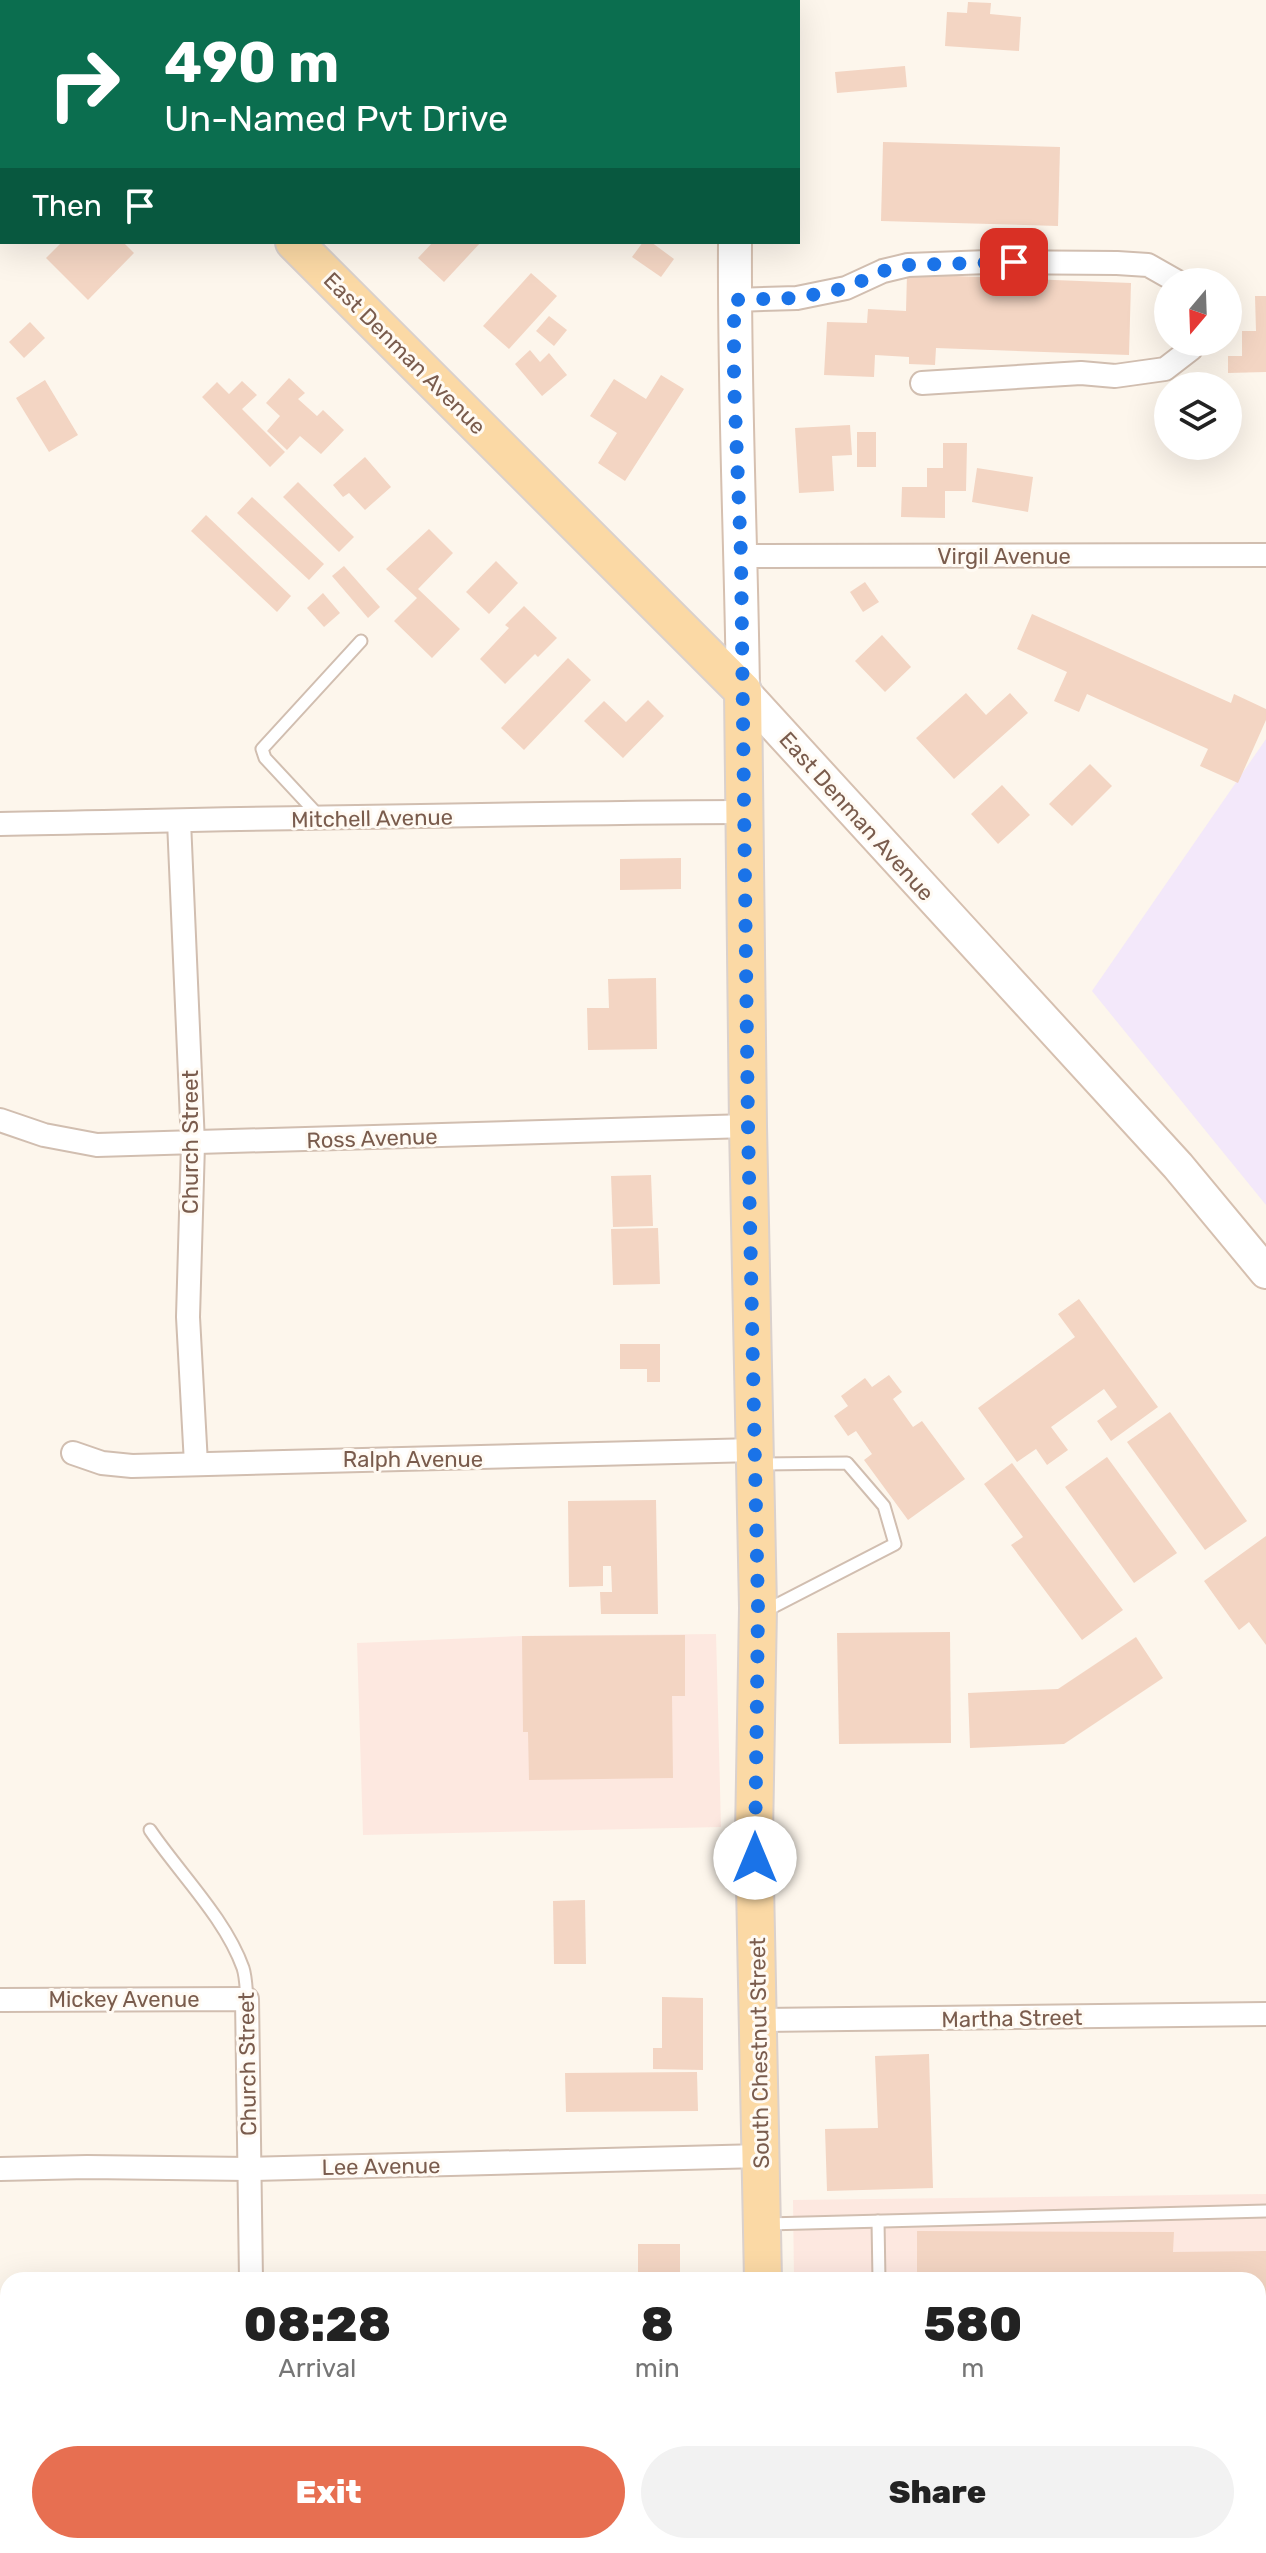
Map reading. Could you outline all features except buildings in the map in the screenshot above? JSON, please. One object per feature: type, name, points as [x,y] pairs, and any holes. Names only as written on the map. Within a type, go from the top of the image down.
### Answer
[{"type":"main road","name":"East Denman Avenue","points":[[296,244],[743,691],[1178,1166],[1266,1272]]},
{"type":"main road","name":"South Chestnut Street","points":[[735,244],[734,382],[741,556],[758,1615],[754,1835],[763,2272]]},
{"type":"street","points":[[734,300],[797,298],[846,288],[883,271],[908,265],[1117,263],[1148,265],[1154,268]]},
{"type":"street","points":[[922,383],[1081,373],[1115,376],[1165,369],[1182,356]]},
{"type":"street","name":"Virgil Avenue","points":[[741,556],[1266,555]]},
{"type":"street","name":"Mitchell Avenue","points":[[0,824],[744,812]]},
{"type":"street","name":"Church Street","points":[[179,821],[193,1144],[188,1317],[196,1464]]},
{"type":"street","name":"Ross Avenue","points":[[0,1120],[44,1135],[97,1145],[748,1126]]},
{"type":"street","name":"Ralph Avenue","points":[[73,1453],[102,1463],[132,1466],[755,1457]]},
{"type":"street","name":"Church Street","points":[[247,1999],[251,2272]]},
{"type":"street","name":"Mickey Avenue","points":[[0,2000],[247,1999]]},
{"type":"street","name":"Martha Street","points":[[759,2020],[1266,2014]]},
{"type":"street","name":"Lee Avenue","points":[[0,2169],[249,2169],[761,2156]]},
{"type":"lane","points":[[323,819],[265,758],[262,749],[361,641]]},
{"type":"lane","points":[[755,1457],[847,1463],[884,1506],[895,1544],[758,1615]]},
{"type":"lane","name":"Church Street","points":[[150,1830],[228,1935],[244,1971],[247,1999]]},
{"type":"lane","points":[[762,2224],[1266,2211]]},
{"type":"lane","points":[[878,2221],[879,2272]]},
{"type":"shaded area","points":[[1266,739],[1266,1205],[1092,991]]},
{"type":"shaded area","points":[[716,1634],[721,1827],[363,1835],[357,1643],[522,1636]]},
{"type":"shaded area","points":[[1266,2194],[1266,2272],[794,2272],[793,2200]]},
{"type":"route","points":[[755,1858],[758,1608],[734,300],[797,298],[846,288],[883,271],[908,265],[1014,262]]}]
